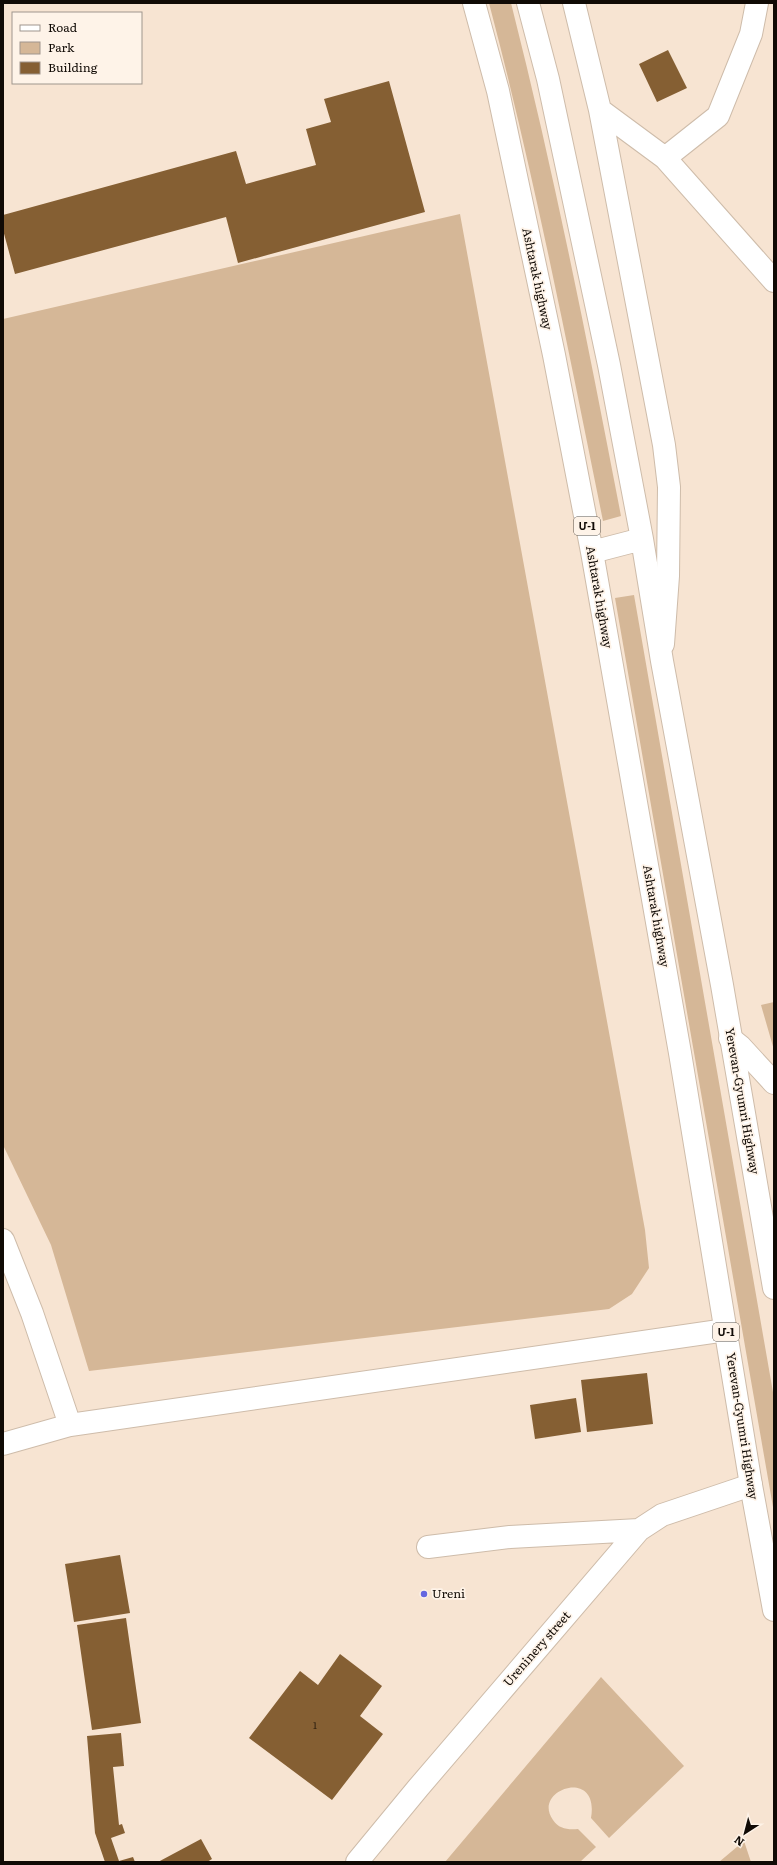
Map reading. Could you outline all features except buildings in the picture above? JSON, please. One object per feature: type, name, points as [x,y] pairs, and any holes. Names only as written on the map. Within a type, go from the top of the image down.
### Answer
[{"type":"main road","name":"Ashtarak highway","points":[[474,3],[498,91],[554,356],[592,552],[680,1053]]},
{"type":"main road","points":[[528,3],[553,102],[609,365],[642,539],[662,661]]},
{"type":"main road","points":[[574,3],[600,110],[664,445],[669,487],[668,576],[662,661]]},
{"type":"main road","points":[[665,158],[718,116],[751,34],[757,3]]},
{"type":"main road","points":[[600,110],[665,158],[774,281]]},
{"type":"main road","points":[[592,552],[642,539]]},
{"type":"main road","name":"Yerevan-Gyumri Highway","points":[[662,661],[722,985],[730,1038],[773,1278]]},
{"type":"main road","points":[[730,1038],[740,1046],[774,1083]]},
{"type":"main road","name":"Yerevan-Gyumri Highway","points":[[680,1053],[751,1485],[772,1582],[774,1610]]},
{"type":"main road","points":[[3,1240],[32,1313],[70,1425]]},
{"type":"main road","points":[[3,1444],[70,1425],[726,1330]]},
{"type":"main road","name":"Ureninery street","points":[[357,1862],[418,1788],[639,1530],[662,1515],[751,1485]]},
{"type":"main road","points":[[428,1548],[510,1537],[639,1530]]},
{"type":"green space","points":[[489,3],[511,3],[542,130],[583,323],[621,516],[603,521],[536,196]]},
{"type":"green space","points":[[460,214],[645,1230],[649,1268],[632,1294],[609,1309],[89,1371],[51,1245],[3,1145],[3,319]]},
{"type":"green space","points":[[634,595],[774,1398],[774,1513],[615,598]]},
{"type":"green space","points":[[774,1002],[774,1050],[761,1005]]},
{"type":"green space","points":[[601,1677],[684,1766],[609,1838],[591,1818],[591,1802],[586,1792],[577,1788],[567,1788],[558,1792],[551,1800],[549,1809],[555,1823],[564,1828],[578,1829],[596,1847],[580,1862],[445,1862]]},
{"type":"green space","points":[[744,1841],[751,1862],[719,1862]]},
{"type":"place","name":"Ureni","points":[[424,1594]]}]
